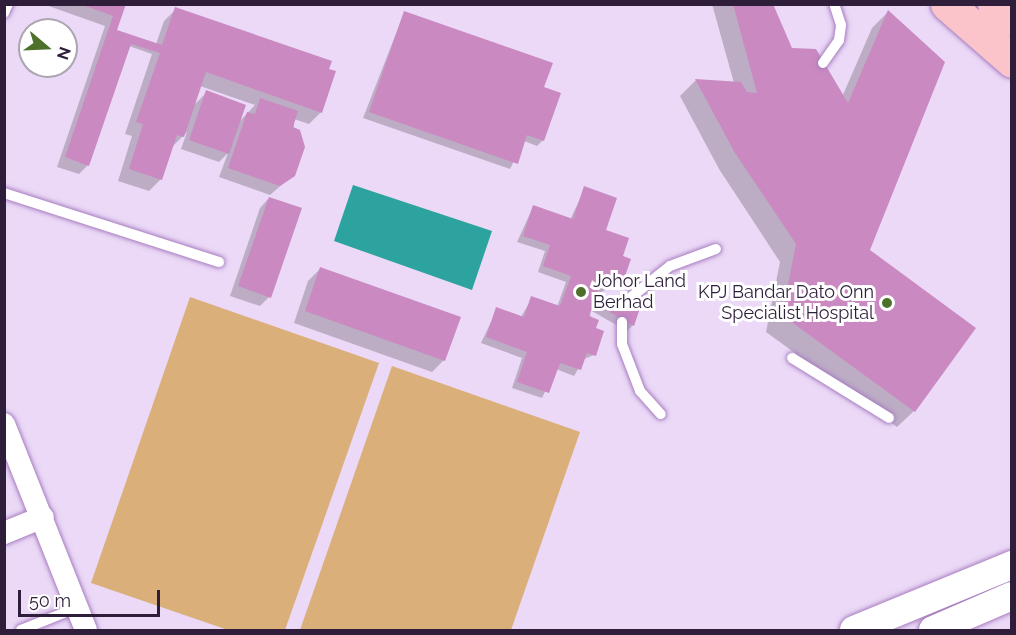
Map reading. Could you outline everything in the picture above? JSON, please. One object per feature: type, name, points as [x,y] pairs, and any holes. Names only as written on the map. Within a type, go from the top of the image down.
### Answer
[{"type":"main road","points":[[947,4],[1011,61]]},
{"type":"main road","points":[[968,4],[1011,41]]},
{"type":"main road","points":[[994,4],[1011,20]]},
{"type":"street","points":[[4,424],[43,517],[86,630]]},
{"type":"street","points":[[4,533],[43,517]]},
{"type":"street","points":[[854,630],[1011,565]]},
{"type":"street","points":[[933,630],[1011,596]]},
{"type":"lane","points":[[4,13],[8,4]]},
{"type":"lane","points":[[823,63],[839,40],[834,4]]},
{"type":"lane","points":[[4,194],[219,262]]},
{"type":"lane","points":[[630,298],[670,266],[716,249]]},
{"type":"lane","points":[[622,322],[622,344],[640,391],[661,414]]},
{"type":"lane","points":[[792,358],[889,418]]},
{"type":"lane","points":[[21,630],[76,608]]},
{"type":"shaded area","points":[[353,185],[492,231],[472,290],[334,241]]},
{"type":"shaded area","points":[[190,297],[379,363],[285,630],[228,630],[91,583]]},
{"type":"shaded area","points":[[392,366],[580,432],[511,630],[300,630]]},
{"type":"building","points":[[80,4],[126,4],[117,30],[162,45],[175,7],[332,61],[329,69],[336,71],[322,113],[206,72],[184,137],[177,135],[162,180],[129,169],[143,124],[136,122],[160,53],[131,44],[89,166],[65,157],[113,16]]},
{"type":"building","name":"KPJ Bandar Dato Onn Specialist Hospital","points":[[733,4],[773,4],[792,48],[816,49],[848,103],[888,10],[945,62],[870,250],[976,328],[915,412],[782,315],[796,244],[735,153],[695,79],[741,82],[747,92],[757,93]]},
{"type":"building","points":[[404,11],[553,63],[544,87],[561,93],[544,141],[527,135],[518,164],[369,112]]},
{"type":"building","points":[[206,90],[246,105],[229,154],[189,140]]},
{"type":"building","points":[[260,98],[298,111],[293,127],[300,130],[305,147],[295,176],[280,186],[228,168],[247,112],[255,114]]},
{"type":"building","name":"Johor Land Berhad","points":[[584,186],[617,198],[606,230],[629,238],[623,256],[631,259],[623,282],[614,279],[611,289],[600,285],[596,295],[642,302],[634,326],[594,303],[589,316],[599,320],[596,328],[604,331],[596,356],[587,353],[581,370],[560,363],[549,393],[517,382],[527,352],[486,337],[496,307],[524,317],[531,296],[560,306],[571,276],[543,266],[550,245],[523,236],[533,205],[573,219]]},
{"type":"building","points":[[269,197],[302,208],[271,298],[238,286]]},
{"type":"building","points":[[320,267],[461,317],[445,361],[305,311]]},
{"type":"place","name":"Johor Land Berhad","points":[[581,292]]},
{"type":"place","name":"KPJ Bandar Dato Onn Specialist Hospital","points":[[887,303]]}]
